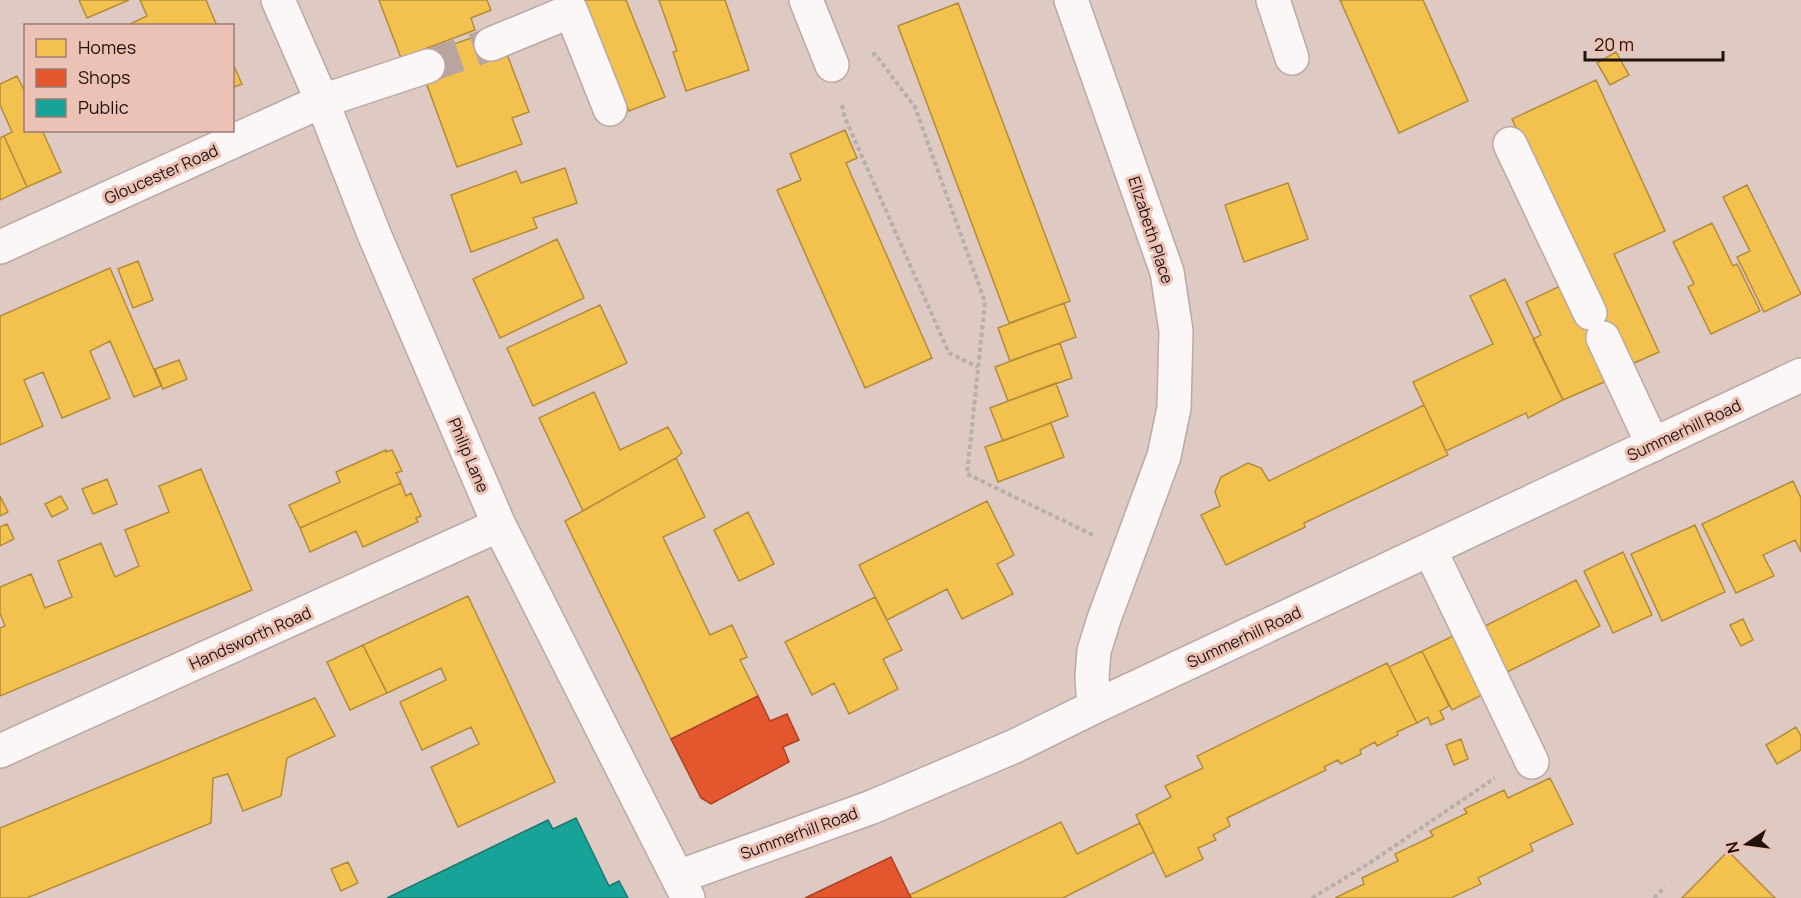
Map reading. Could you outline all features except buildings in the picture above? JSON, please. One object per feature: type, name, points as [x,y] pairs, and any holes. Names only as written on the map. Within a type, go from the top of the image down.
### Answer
[{"type":"street","name":"Philip Lane","points":[[278,0],[322,101],[374,234],[499,525],[683,887]]},
{"type":"street","points":[[807,0],[832,65]]},
{"type":"street","name":"Elizabeth Place","points":[[1071,0],[1167,272],[1176,332],[1173,408],[1164,456],[1094,651],[1092,677],[1094,708]]},
{"type":"street","points":[[1273,0],[1292,58]]},
{"type":"street","points":[[491,44],[571,11],[610,109]]},
{"type":"street","name":"Gloucester Road","points":[[0,247],[322,101],[428,66]]},
{"type":"street","points":[[1510,144],[1653,445]]},
{"type":"street","name":"Summerhill Road","points":[[683,887],[1016,746],[1801,375]]},
{"type":"street","name":"Handsworth Road","points":[[0,751],[499,525]]},
{"type":"street","points":[[1430,550],[1530,759]]},
{"type":"path","points":[[978,368],[949,353],[845,118],[832,65],[875,54],[915,107],[985,302],[967,474],[1128,552]]},
{"type":"path","points":[[1312,898],[1368,864],[1446,809],[1530,759]]},
{"type":"path","points":[[1654,898],[1665,887]]},
{"type":"tunnel","points":[[428,66],[491,44]]}]
